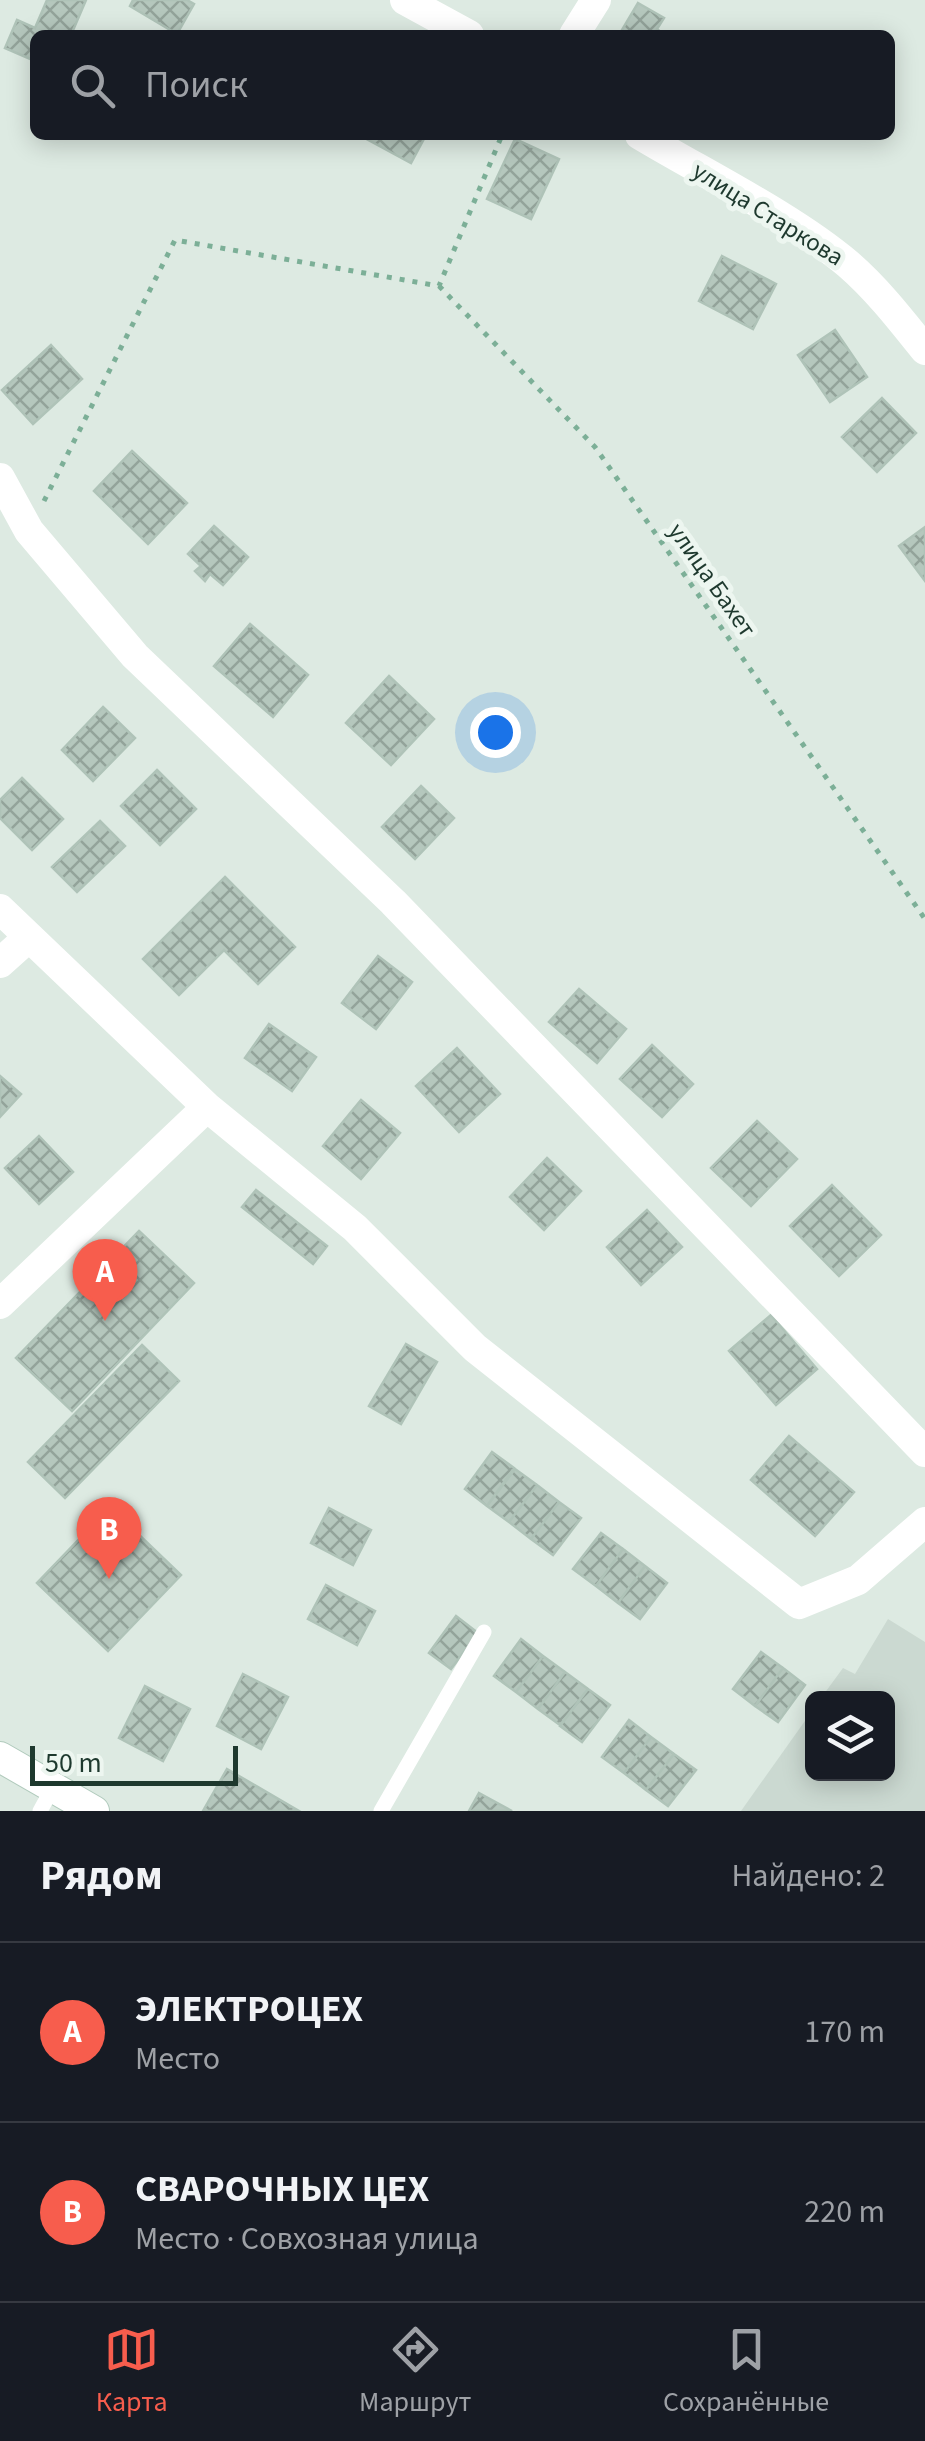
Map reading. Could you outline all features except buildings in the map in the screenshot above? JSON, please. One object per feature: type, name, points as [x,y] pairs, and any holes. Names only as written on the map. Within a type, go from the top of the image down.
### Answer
[{"type":"street","points":[[405,0],[460,30]]},
{"type":"street","points":[[577,30],[596,0]]},
{"type":"street","name":"улица Старкова","points":[[648,140],[816,240],[849,265],[925,350]]},
{"type":"street","points":[[0,478],[30,530],[135,656],[393,902],[925,1452]]},
{"type":"street","points":[[0,909],[207,1107],[355,1228],[474,1348],[799,1604],[858,1580],[925,1522]]},
{"type":"street","points":[[0,963],[29,936]]},
{"type":"street","points":[[0,1304],[207,1107]]},
{"type":"street","points":[[0,1757],[46,1800],[94,1811]]},
{"type":"lane","points":[[380,1811],[484,1632]]},
{"type":"path","points":[[30,530],[174,240],[439,286],[500,140]]},
{"type":"path","name":"улица Бахет","points":[[439,286],[595,446],[925,919]]},
{"type":"shaded area","points":[[888,1619],[925,1642],[925,1811],[741,1811],[805,1721],[805,1781],[895,1781],[895,1691],[826,1691],[843,1668],[855,1674]]},
{"type":"place","name":"ЭЛЕКТРОЦЕХ","points":[[105,1321]]},
{"type":"place","name":"СВАРОЧНЫХ ЦЕХ","points":[[109,1579]]}]
